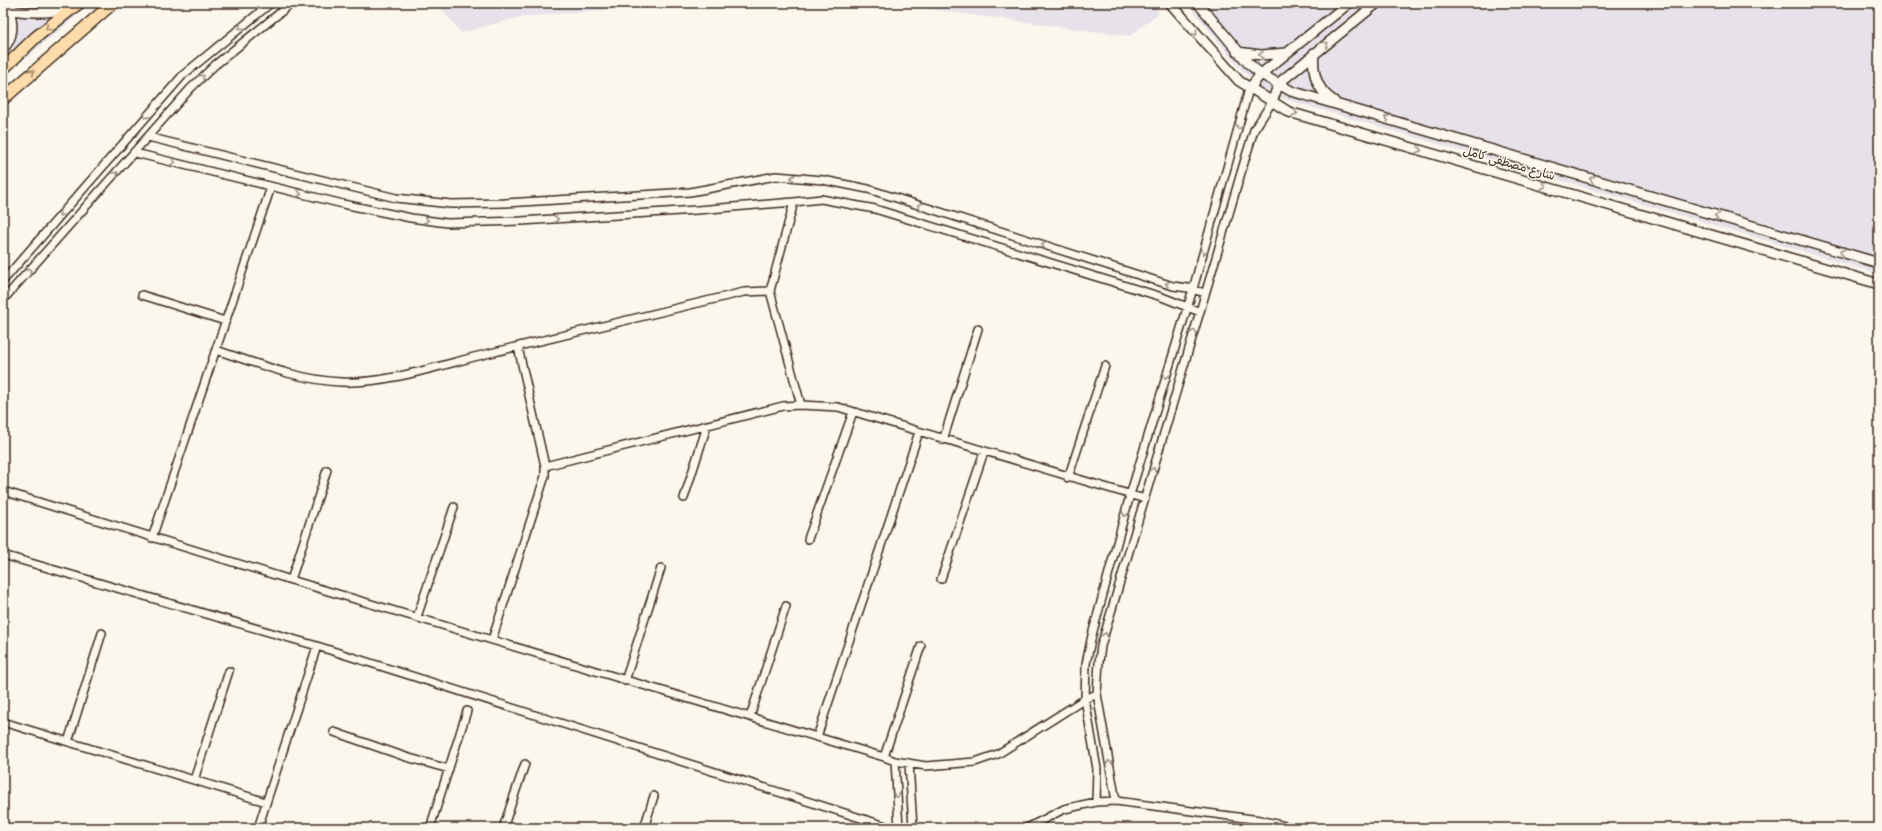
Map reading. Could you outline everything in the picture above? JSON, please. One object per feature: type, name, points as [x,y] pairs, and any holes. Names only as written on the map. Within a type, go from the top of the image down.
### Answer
[{"type":"main road","points":[[3,98],[113,3]]},
{"type":"main road","points":[[3,69],[36,37],[76,5]]},
{"type":"street","points":[[3,281],[183,75],[271,3]]},
{"type":"street","points":[[3,300],[135,153],[190,89],[215,65],[292,3]]},
{"type":"street","name":"شارع مصطفى كامل","points":[[1170,3],[1239,82],[1289,112],[1879,284]]},
{"type":"street","name":"شارع مصطفى كامل","points":[[1198,3],[1237,52],[1261,74],[1292,91],[1879,263]]},
{"type":"street","points":[[1096,802],[1097,777],[1085,699],[1086,664],[1092,635],[1130,495],[1193,289],[1249,89],[1261,74],[1347,4],[1356,20]]},
{"type":"street","points":[[1116,801],[1098,694],[1098,668],[1101,646],[1254,130],[1272,102],[1279,84],[1374,4]]},
{"type":"street","points":[[6,9],[41,12],[76,5]]},
{"type":"street","points":[[3,49],[11,36],[13,23],[6,9]]},
{"type":"street","points":[[1237,52],[1261,55],[1286,53]]},
{"type":"street","points":[[1314,53],[1314,73],[1317,83],[1322,91],[1338,104]]},
{"type":"street","points":[[148,137],[396,198],[451,204],[505,203],[690,192],[776,176],[823,180],[868,189],[1173,286],[1193,289],[1206,293]]},
{"type":"street","points":[[1232,152],[1246,156]]},
{"type":"street","points":[[135,153],[271,187],[376,211],[411,218],[447,222],[521,221],[821,199],[875,209],[1162,297],[1186,308],[1200,312]]},
{"type":"street","points":[[152,538],[271,187]]},
{"type":"street","points":[[794,202],[770,291],[801,405]]},
{"type":"street","points":[[216,350],[295,375],[318,380],[342,382],[366,381],[518,347],[744,292],[770,291]]},
{"type":"street","points":[[142,295],[225,322]]},
{"type":"street","points":[[943,440],[978,329]]},
{"type":"street","points":[[492,640],[543,486],[545,466],[518,347]]},
{"type":"street","points":[[1068,478],[1105,366]]},
{"type":"street","points":[[545,466],[783,406],[801,405],[838,407],[1068,478],[1145,499]]},
{"type":"street","points":[[808,539],[853,412]]},
{"type":"street","points":[[684,498],[707,426]]},
{"type":"street","points":[[817,737],[919,432]]},
{"type":"street","points":[[941,579],[984,452]]},
{"type":"street","points":[[291,580],[327,470]]},
{"type":"street","points":[[3,490],[152,538],[895,761],[926,766],[975,762],[998,754],[1085,699],[1098,694]]},
{"type":"street","points":[[416,618],[454,507]]},
{"type":"street","points":[[3,555],[317,646],[892,828]]},
{"type":"street","points":[[625,681],[661,568]]},
{"type":"street","points":[[750,717],[786,606]]},
{"type":"street","points":[[68,742],[102,633]]},
{"type":"street","points":[[258,828],[317,646]]},
{"type":"street","points":[[884,757],[921,646]]},
{"type":"street","points":[[194,780],[228,671]]},
{"type":"street","points":[[430,828],[467,711]]},
{"type":"street","points":[[3,722],[266,802]]},
{"type":"street","points":[[334,732],[406,757],[449,769]]},
{"type":"street","points":[[895,761],[899,828]]},
{"type":"street","points":[[909,763],[913,828]]},
{"type":"street","points":[[503,828],[525,764]]},
{"type":"street","points":[[644,828],[654,796]]},
{"type":"street","points":[[1027,828],[1064,808],[1096,802],[1116,801],[1260,820],[1294,828]]},
{"type":"shaded area","points":[[3,3],[92,3],[26,58],[3,38]]},
{"type":"shaded area","points":[[437,3],[687,3],[520,17],[461,33]]},
{"type":"shaded area","points":[[882,3],[1151,3],[1159,13],[1130,36]]},
{"type":"shaded area","points":[[1187,3],[1879,3],[1879,274],[1284,99],[1257,85],[1239,67]]}]
